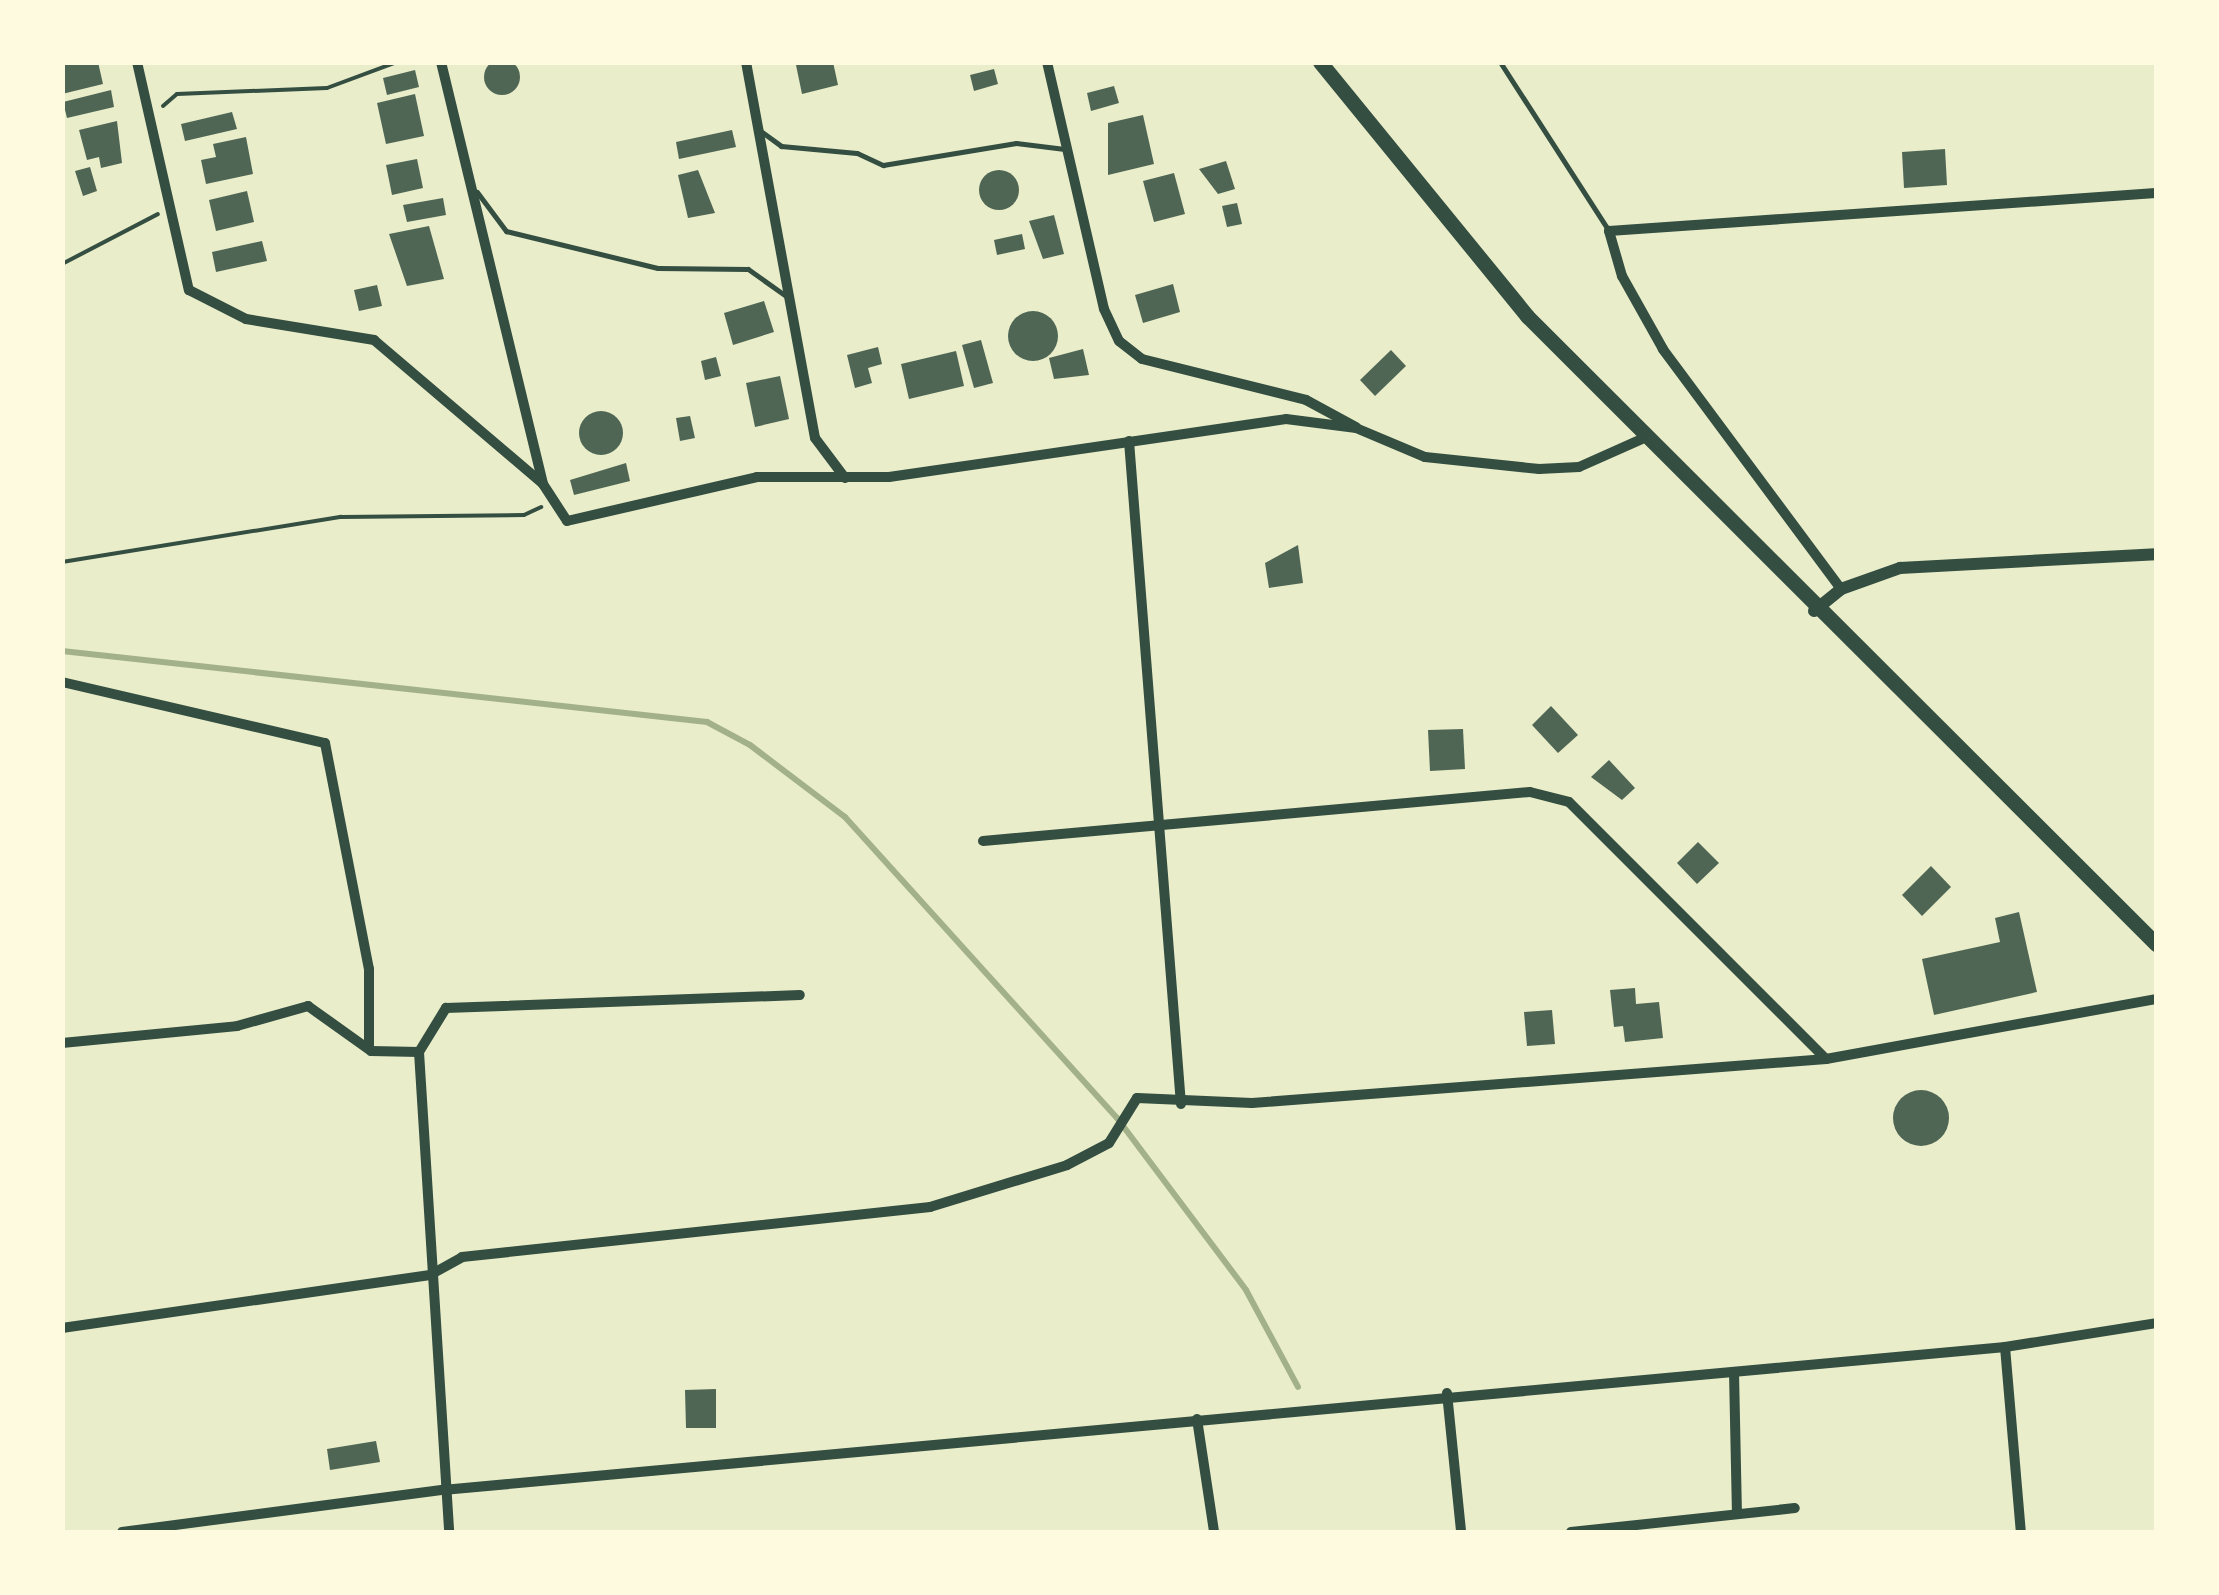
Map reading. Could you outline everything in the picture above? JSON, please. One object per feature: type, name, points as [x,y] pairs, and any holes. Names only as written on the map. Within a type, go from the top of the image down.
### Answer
[{"type":"main road","points":[[1320,62],[1455,238],[1644,438],[1814,611],[2156,944]]},
{"type":"street","points":[[137,62],[172,191],[183,279],[200,300],[246,318],[374,340],[542,484]]},
{"type":"street","points":[[440,62],[473,180],[542,484],[549,504],[581,524],[757,477],[845,479],[1286,418],[1356,428]]},
{"type":"street","points":[[746,62],[815,438],[845,479]]},
{"type":"street","points":[[1047,62],[1104,310],[1130,352],[1306,400],[1356,428],[1424,457],[1539,469],[1579,467],[1644,438]]},
{"type":"street","points":[[1841,588],[1662,349],[1622,276],[1610,231],[2156,194]]},
{"type":"street","points":[[1129,441],[1166,823],[1181,1104]]},
{"type":"street","points":[[1814,611],[1841,588],[1900,568],[2156,554]]},
{"type":"street","points":[[62,682],[326,743],[369,969],[370,1051]]},
{"type":"street","points":[[983,841],[1530,792],[1569,802],[1826,1059]]},
{"type":"street","points":[[448,1532],[419,1052],[446,1008],[800,994]]},
{"type":"street","points":[[62,1328],[430,1274],[462,1257],[930,1207],[1067,1165],[1109,1143],[1138,1098],[1181,1104],[1826,1059],[2156,999]]},
{"type":"street","points":[[62,1044],[238,1026],[308,1006],[370,1051],[419,1052]]},
{"type":"street","points":[[122,1532],[443,1490],[1447,1393],[2005,1347],[2156,1323]]},
{"type":"street","points":[[2005,1347],[2021,1532]]},
{"type":"street","points":[[1734,1372],[1737,1510]]},
{"type":"street","points":[[1447,1393],[1461,1532]]},
{"type":"street","points":[[1197,1420],[1214,1532]]},
{"type":"street","points":[[1571,1532],[1737,1510],[1794,1508]]},
{"type":"lane","points":[[1500,62],[1610,231]]},
{"type":"lane","points":[[756,126],[781,146],[857,153],[883,165],[1016,142],[1068,150]]},
{"type":"lane","points":[[473,180],[484,212],[506,231],[658,268],[748,269],[787,296]]},
{"type":"path","points":[[152,116],[177,94],[327,88],[397,62]]},
{"type":"path","points":[[62,264],[134,234],[172,191]]},
{"type":"path","points":[[62,562],[341,518],[524,515],[549,504]]},
{"type":"building","points":[[502,59],[515,64],[520,77],[515,90],[502,95],[489,90],[484,77],[489,64]]},
{"type":"building","points":[[62,62],[98,62],[103,84],[62,94]]},
{"type":"building","points":[[833,62],[838,85],[802,94],[796,65]]},
{"type":"building","points":[[994,69],[998,84],[974,91],[970,75]]},
{"type":"building","points":[[415,70],[419,87],[387,95],[383,78]]},
{"type":"building","points":[[1114,86],[1119,103],[1091,111],[1087,93]]},
{"type":"building","points":[[111,90],[114,107],[67,118],[63,102]]},
{"type":"building","points":[[415,94],[424,136],[386,144],[377,103]]},
{"type":"building","points":[[232,112],[237,129],[185,141],[181,124]]},
{"type":"building","points":[[1143,115],[1154,164],[1108,175],[1108,123]]},
{"type":"building","points":[[117,121],[122,163],[101,168],[99,157],[87,160],[79,130]]},
{"type":"building","points":[[732,130],[736,147],[679,159],[676,142]]},
{"type":"building","points":[[246,137],[253,174],[206,184],[201,160],[216,157],[213,144]]},
{"type":"building","points":[[1945,149],[1947,185],[1904,188],[1902,152]]},
{"type":"building","points":[[417,159],[423,188],[392,195],[386,165]]},
{"type":"building","points":[[1226,161],[1235,189],[1218,194],[1199,169]]},
{"type":"building","points":[[90,167],[97,191],[83,196],[75,171]]},
{"type":"building","points":[[698,170],[715,213],[688,218],[678,175]]},
{"type":"building","points":[[999,170],[1013,176],[1019,190],[1013,204],[999,210],[985,204],[979,190],[985,176]]},
{"type":"building","points":[[1174,173],[1185,214],[1154,222],[1143,181]]},
{"type":"building","points":[[247,191],[254,222],[216,231],[209,200]]},
{"type":"building","points":[[443,198],[446,215],[407,222],[403,205]]},
{"type":"building","points":[[1237,203],[1242,224],[1227,227],[1222,206]]},
{"type":"building","points":[[1054,215],[1064,254],[1043,259],[1029,221]]},
{"type":"building","points":[[429,226],[444,279],[407,286],[389,234]]},
{"type":"building","points":[[1022,234],[1025,249],[997,255],[994,240]]},
{"type":"building","points":[[262,241],[267,261],[216,272],[212,252]]},
{"type":"building","points":[[1173,284],[1180,312],[1143,323],[1135,295]]},
{"type":"building","points":[[377,285],[382,306],[359,311],[354,290]]},
{"type":"building","points":[[764,301],[774,332],[733,345],[724,313]]},
{"type":"building","points":[[1033,311],[1051,318],[1058,336],[1051,354],[1033,361],[1015,354],[1008,336],[1015,318]]},
{"type":"building","points":[[981,340],[993,383],[974,388],[962,345]]},
{"type":"building","points":[[878,347],[882,364],[868,368],[872,383],[855,388],[847,355]]},
{"type":"building","points":[[1083,349],[1089,375],[1054,379],[1049,358]]},
{"type":"building","points":[[1391,350],[1406,366],[1375,396],[1360,380]]},
{"type":"building","points":[[956,351],[964,386],[909,399],[901,364]]},
{"type":"building","points":[[716,357],[721,376],[705,380],[701,361]]},
{"type":"building","points":[[780,376],[789,419],[755,427],[746,383]]},
{"type":"building","points":[[601,411],[616,418],[623,433],[616,448],[601,455],[586,448],[579,433],[586,418]]},
{"type":"building","points":[[690,416],[695,438],[680,441],[676,418]]},
{"type":"building","points":[[626,463],[630,481],[574,495],[570,480]]},
{"type":"building","points":[[1298,545],[1303,583],[1269,588],[1265,563]]},
{"type":"building","points":[[1551,706],[1578,735],[1558,753],[1532,725]]},
{"type":"building","points":[[1463,729],[1465,769],[1430,771],[1428,730]]},
{"type":"building","points":[[1609,760],[1635,788],[1622,800],[1591,777]]},
{"type":"building","points":[[1698,842],[1719,863],[1697,884],[1677,863]]},
{"type":"building","points":[[1931,866],[1951,887],[1922,916],[1902,895]]},
{"type":"building","points":[[2019,912],[2037,992],[1934,1015],[1922,959],[2000,942],[1995,918]]},
{"type":"building","points":[[1635,988],[1636,1004],[1659,1002],[1663,1038],[1625,1042],[1623,1026],[1614,1027],[1610,990]]},
{"type":"building","points":[[1552,1010],[1555,1044],[1527,1046],[1524,1012]]},
{"type":"building","points":[[1921,1090],[1941,1098],[1949,1118],[1941,1138],[1921,1146],[1901,1138],[1893,1118],[1901,1098]]},
{"type":"building","points":[[716,1389],[716,1428],[686,1428],[685,1390]]},
{"type":"building","points":[[376,1441],[380,1462],[330,1470],[327,1449]]},
{"type":"waterway","points":[[62,651],[707,722],[750,745],[845,817],[1117,1118],[1246,1290],[1298,1387]]}]
